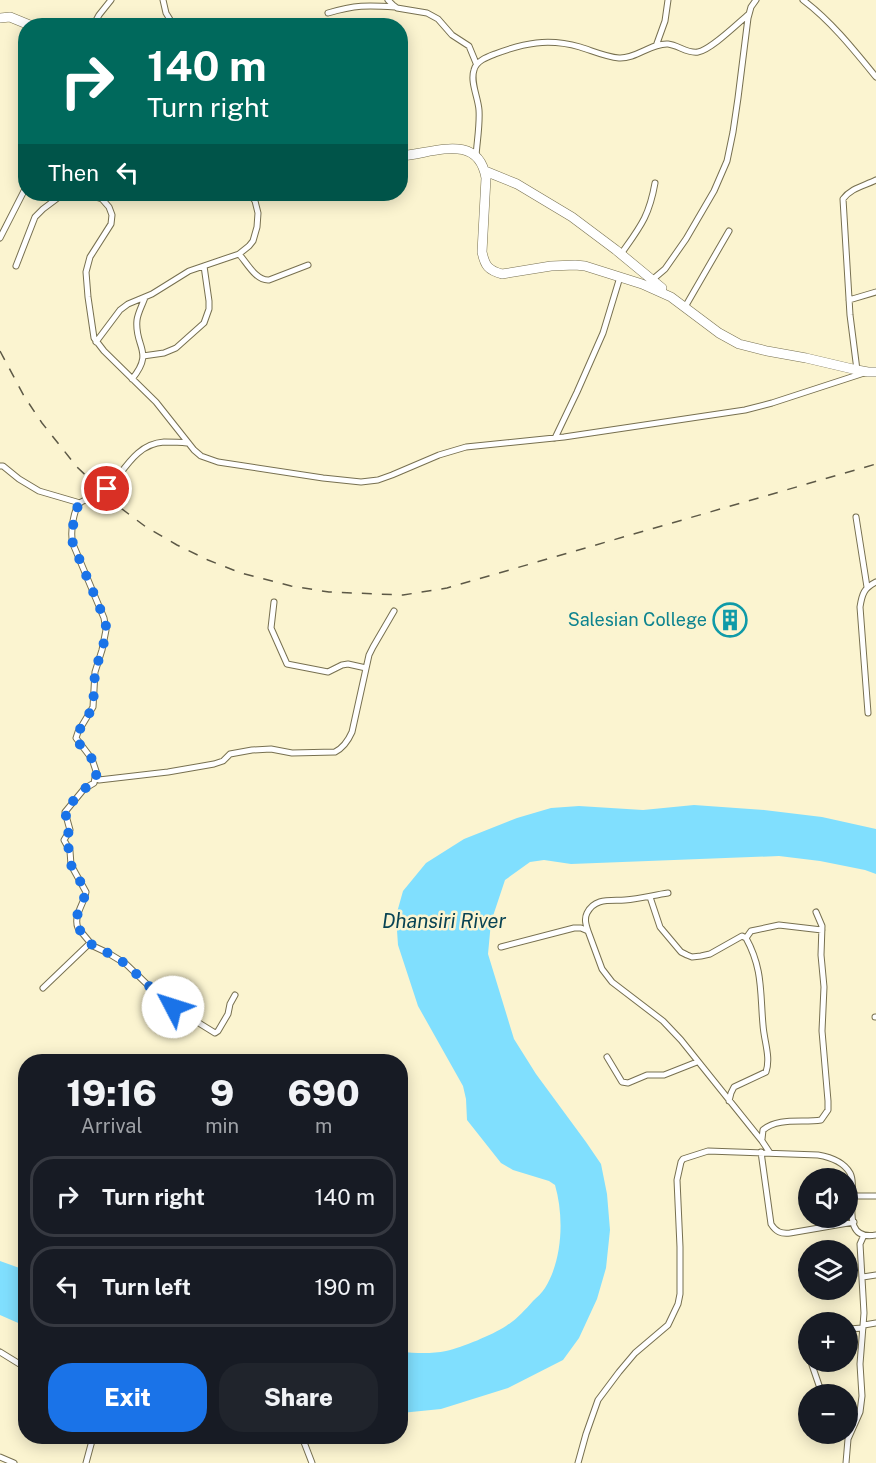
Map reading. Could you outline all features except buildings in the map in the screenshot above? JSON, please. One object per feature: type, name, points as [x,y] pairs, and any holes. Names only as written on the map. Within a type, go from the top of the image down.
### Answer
[{"type":"highway","points":[[0,18],[10,17],[18,20]]},
{"type":"highway","points":[[408,155],[455,148],[465,149],[476,156],[485,171],[482,245],[484,260],[493,272],[502,273],[551,266],[585,266],[653,288],[671,297]]},
{"type":"highway","points":[[485,171],[517,184],[563,212],[621,254],[718,333],[739,344],[872,372]]},
{"type":"street","points":[[99,18],[111,0]]},
{"type":"street","points":[[163,0],[169,18]]},
{"type":"street","points":[[388,0],[397,8]]},
{"type":"street","points":[[656,46],[665,21],[668,0]]},
{"type":"street","points":[[803,0],[836,30],[876,77]]},
{"type":"street","points":[[652,280],[665,269],[686,239],[714,191],[727,161],[735,121],[749,14],[754,1]]},
{"type":"street","points":[[328,13],[363,5],[427,13],[438,19],[452,35],[469,46],[476,63]]},
{"type":"street","points":[[476,156],[479,111],[473,71],[476,63],[491,55],[546,41],[623,58],[668,44],[693,52],[701,51],[749,14]]},
{"type":"street","points":[[857,370],[849,300],[843,199],[850,192],[876,180]]},
{"type":"street","points":[[621,254],[646,217],[652,202],[655,183]]},
{"type":"street","points":[[0,238],[19,201]]},
{"type":"street","points":[[15,266],[35,217],[54,201]]},
{"type":"street","points":[[104,201],[112,215],[111,224],[90,256],[86,272],[92,328],[96,342],[156,402],[187,443],[201,456],[218,462],[323,478],[361,482],[378,480],[439,455],[466,447],[555,438],[745,410],[872,372]]},
{"type":"street","points":[[96,342],[120,310],[128,304],[145,297],[189,271],[239,254],[249,246],[257,227],[257,207],[254,201]]},
{"type":"street","points":[[685,307],[729,231]]},
{"type":"street","points":[[239,254],[258,277],[264,280],[308,265]]},
{"type":"street","points":[[143,356],[164,353],[176,348],[204,323],[209,301],[204,266]]},
{"type":"street","points":[[555,438],[603,333],[620,277]]},
{"type":"street","points":[[849,300],[876,292]]},
{"type":"street","points":[[132,379],[140,370],[143,356],[137,320],[145,297]]},
{"type":"street","points":[[0,466],[39,490],[80,502],[104,494],[132,458],[141,451],[157,443],[187,443]]},
{"type":"street","points":[[80,502],[76,509],[71,539],[104,618],[106,630],[95,672],[93,707],[76,738],[90,755],[99,780],[217,764],[233,753],[252,750],[271,749],[292,753],[338,750],[352,732],[373,647],[394,611]]},
{"type":"street","points":[[856,517],[867,587]]},
{"type":"street","points":[[868,713],[860,608],[863,592],[876,582]]},
{"type":"street","points":[[273,602],[270,628],[287,664],[328,672],[348,664],[366,668]]},
{"type":"street","points":[[97,772],[94,783],[84,789],[65,810],[70,828],[64,839],[70,851],[70,863],[86,892],[76,918],[76,925],[90,943],[126,964],[173,1007],[215,1033],[228,1014],[235,994]]},
{"type":"street","points":[[668,893],[604,901],[590,908],[585,917],[602,969],[612,982],[663,1021],[681,1040],[770,1153]]},
{"type":"street","points":[[650,897],[660,927],[681,952],[687,955],[701,956],[742,936],[746,938]]},
{"type":"street","points":[[762,1141],[763,1130],[770,1125],[821,1120],[828,1110],[822,1031],[824,987],[820,955],[822,926],[816,912]]},
{"type":"street","points":[[746,938],[751,931],[779,925],[822,930]]},
{"type":"street","points":[[501,947],[574,928],[588,931]]},
{"type":"street","points":[[729,1101],[734,1087],[766,1072],[768,1065],[759,968],[746,938]]},
{"type":"street","points":[[43,988],[90,943]]},
{"type":"street","points":[[607,1057],[622,1082],[628,1083],[647,1075],[664,1075],[697,1062]]},
{"type":"street","points":[[578,1463],[598,1400],[635,1353],[668,1324],[678,1304],[680,1247],[677,1180],[681,1162],[705,1151],[761,1152],[818,1155],[836,1159],[845,1168]]},
{"type":"street","points":[[761,1152],[771,1224],[783,1234],[819,1228]]},
{"type":"street","points":[[858,1196],[876,1196]]},
{"type":"street","points":[[856,1228],[864,1235],[876,1235]]},
{"type":"street","points":[[846,1463],[848,1439],[860,1412],[863,1276],[860,1244],[864,1235]]},
{"type":"street","points":[[863,1276],[876,1275]]},
{"type":"street","points":[[858,1327],[876,1323]]},
{"type":"street","points":[[0,1352],[18,1363]]},
{"type":"street","points":[[86,1463],[91,1444]]},
{"type":"street","points":[[305,1444],[312,1463]]},
{"type":"street","points":[[0,1457],[14,1463]]},
{"type":"water","name":"Dhansiri River","points":[[694,805],[764,810],[822,817],[876,829],[876,874],[820,861],[779,856],[571,864],[544,860],[530,862],[505,880],[491,922],[488,954],[514,1039],[536,1074],[601,1164],[607,1194],[610,1230],[606,1268],[597,1299],[579,1338],[563,1360],[508,1388],[441,1409],[408,1412],[408,1352],[429,1353],[453,1349],[485,1337],[513,1321],[542,1292],[551,1277],[558,1251],[561,1224],[555,1185],[513,1170],[501,1163],[467,1120],[463,1086],[418,1006],[398,945],[396,916],[403,891],[426,863],[464,839],[517,818],[551,808],[579,806],[643,810]]},
{"type":"water","points":[[0,1261],[18,1267],[18,1323],[0,1315]]},
{"type":"railway","points":[[0,351],[24,396],[77,467],[118,506],[146,527],[177,545],[241,573],[291,586],[329,592],[403,595],[447,588],[876,464]]},
{"type":"place","name":"Salesian College","points":[[730,620]]},
{"type":"route","points":[[107,489],[104,494],[80,502],[76,509],[71,534],[71,539],[104,618],[106,630],[95,672],[93,707],[76,736],[77,741],[90,755],[97,772],[94,783],[84,789],[65,810],[70,830],[64,840],[70,851],[71,865],[86,892],[76,918],[76,925],[93,946],[126,964],[173,1007]]}]
